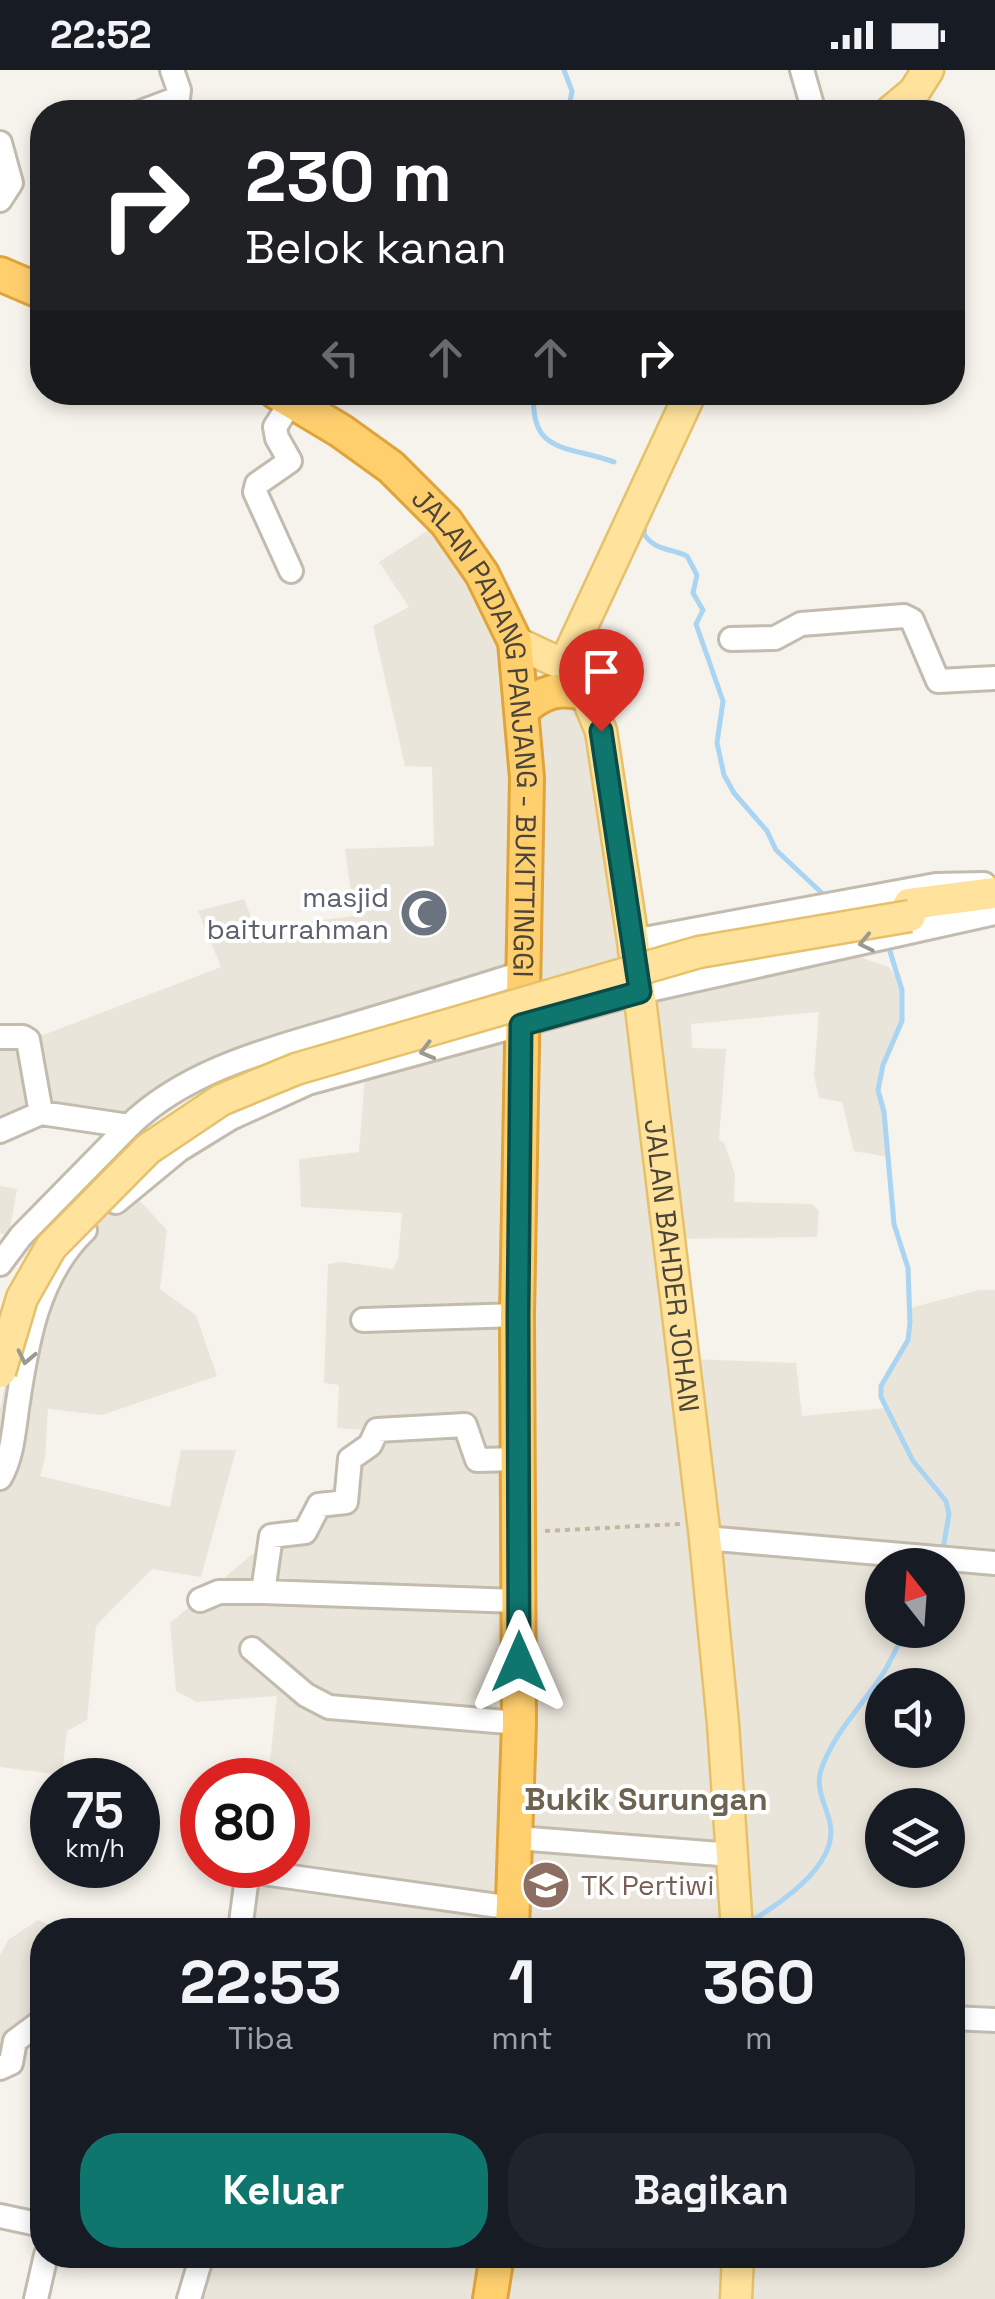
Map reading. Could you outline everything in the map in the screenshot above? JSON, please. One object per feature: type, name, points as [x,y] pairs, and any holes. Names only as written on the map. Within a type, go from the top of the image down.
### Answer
[{"type":"highway","points":[[0,274],[30,287]]},
{"type":"highway","name":"JALAN PADANG PANJANG - BUKITTINGGI","points":[[297,405],[392,467],[446,522],[482,574],[515,642],[527,778],[518,1314],[519,1723],[513,1918]]},
{"type":"highway","points":[[522,710],[547,692],[561,689],[587,694]]},
{"type":"highway","points":[[490,2299],[495,2268]]},
{"type":"main road","points":[[904,100],[928,70]]},
{"type":"main road","points":[[564,665],[685,405]]},
{"type":"main road","name":"JALAN BAHDER JOHAN","points":[[515,642],[564,665],[582,683],[601,731],[640,992],[703,1530],[737,1918]]},
{"type":"main road","points":[[0,1372],[22,1298],[52,1247],[148,1149],[221,1100],[296,1069],[699,952],[995,893]]},
{"type":"main road","points":[[0,1333],[22,1270],[52,1230],[136,1142],[213,1090],[291,1057],[668,948],[909,910],[995,904]]},
{"type":"main road","points":[[736,2299],[737,2268]]},
{"type":"street","points":[[172,70],[179,90],[178,98],[173,100]]},
{"type":"street","points":[[802,70],[811,100]]},
{"type":"street","points":[[0,143],[10,183],[0,200]]},
{"type":"street","points":[[282,405],[275,428],[277,438],[290,455],[289,465],[257,484],[254,492],[291,572]]},
{"type":"street","points":[[730,639],[775,638],[809,623],[904,616],[912,620],[938,681],[995,678]]},
{"type":"street","points":[[633,941],[936,885],[995,884]]},
{"type":"street","points":[[0,1478],[12,1437],[36,1312],[48,1282],[79,1236],[134,1184],[231,1118],[308,1083],[640,992],[995,914]]},
{"type":"street","points":[[0,1264],[21,1236],[146,1109],[175,1090],[258,1054],[522,974]]},
{"type":"street","points":[[0,1036],[28,1040],[41,1113]]},
{"type":"street","points":[[0,1131],[41,1113],[129,1126]]},
{"type":"street","points":[[363,1320],[518,1314]]},
{"type":"street","points":[[263,1592],[271,1536],[305,1532],[319,1505],[346,1502],[350,1460],[370,1445],[376,1430],[465,1424],[477,1460],[518,1459]]},
{"type":"street","points":[[703,1530],[995,1563]]},
{"type":"street","points":[[200,1600],[219,1592],[520,1600]]},
{"type":"street","points":[[252,1649],[306,1695],[329,1707],[519,1723]]},
{"type":"street","points":[[517,1838],[734,1855]]},
{"type":"street","points":[[242,1918],[247,1878],[256,1872],[508,1918]]},
{"type":"street","points":[[965,2019],[995,2020]]},
{"type":"street","points":[[0,2068],[11,2063],[15,2041],[30,2030]]},
{"type":"street","points":[[0,2216],[30,2222]]},
{"type":"street","points":[[36,2299],[43,2268]]},
{"type":"street","points":[[189,2299],[198,2268]]},
{"type":"path","points":[[520,1533],[703,1530]]},
{"type":"shaded area","points":[[435,526],[452,547],[507,660],[550,681],[574,705],[583,724],[603,823],[623,975],[859,953],[889,967],[900,982],[902,1021],[878,1083],[888,1157],[854,1151],[842,1102],[819,1098],[814,1075],[819,1012],[691,1024],[692,1048],[726,1049],[719,1139],[735,1174],[734,1202],[812,1204],[819,1211],[817,1237],[657,1239],[691,1359],[796,1363],[802,1416],[885,1408],[881,1386],[908,1340],[910,1308],[979,1290],[995,1290],[995,2299],[194,2299],[200,2268],[965,2268],[965,1918],[252,1918],[256,1888],[310,1888],[310,1758],[270,1758],[277,1696],[197,1702],[176,1691],[170,1623],[362,1463],[362,1430],[337,1428],[339,1385],[324,1383],[328,1264],[342,1262],[393,1269],[398,1258],[402,1213],[301,1207],[299,1159],[359,1152],[365,1076],[278,1103],[269,1036],[204,1062],[114,1130],[52,1122],[17,1128],[0,1136],[0,1045],[38,1037],[221,967],[198,911],[244,899],[256,929],[282,929],[282,925],[354,916],[345,849],[434,846],[432,767],[405,766],[373,626],[409,607],[379,562]]},
{"type":"shaded area","points":[[0,1186],[17,1189],[9,1235],[0,1233]]},
{"type":"shaded area","points":[[138,1199],[167,1230],[160,1289],[196,1315],[217,1376],[102,1415],[48,1409],[40,1476],[170,1507],[181,1450],[236,1450],[201,1577],[152,1569],[96,1626],[87,1720],[67,1731],[64,1758],[30,1758],[30,1771],[0,1767],[0,1409],[13,1347],[66,1249],[115,1204]]},
{"type":"shaded area","points":[[30,1925],[30,2039],[19,2050],[0,2053],[0,1955],[8,1940]]},
{"type":"waterway","points":[[564,70],[572,91],[570,100]]},
{"type":"waterway","points":[[534,405],[538,427],[545,437],[567,449],[614,462]]},
{"type":"waterway","points":[[645,524],[648,539],[687,556],[697,575],[693,593],[703,610],[696,624],[723,701],[717,743],[724,775],[734,793],[767,831],[776,850],[825,896]]},
{"type":"waterway","points":[[888,945],[902,990],[902,1021],[883,1065],[878,1090],[884,1112],[894,1224],[908,1268],[910,1323],[908,1340],[881,1386],[881,1397],[913,1461],[946,1501],[949,1514],[943,1548]]},
{"type":"waterway","points":[[756,1918],[805,1881],[826,1854],[830,1823],[820,1790],[821,1770],[833,1743],[897,1648]]},
{"type":"place","name":"masjid baiturrahman","points":[[424,913]]},
{"type":"place","name":"TK Pertiwi","points":[[546,1885]]},
{"type":"district","name":"Bukik Surungan","points":[[646,1799]]},
{"type":"route","points":[[519,1662],[521,1025],[640,992],[601,731]]}]
